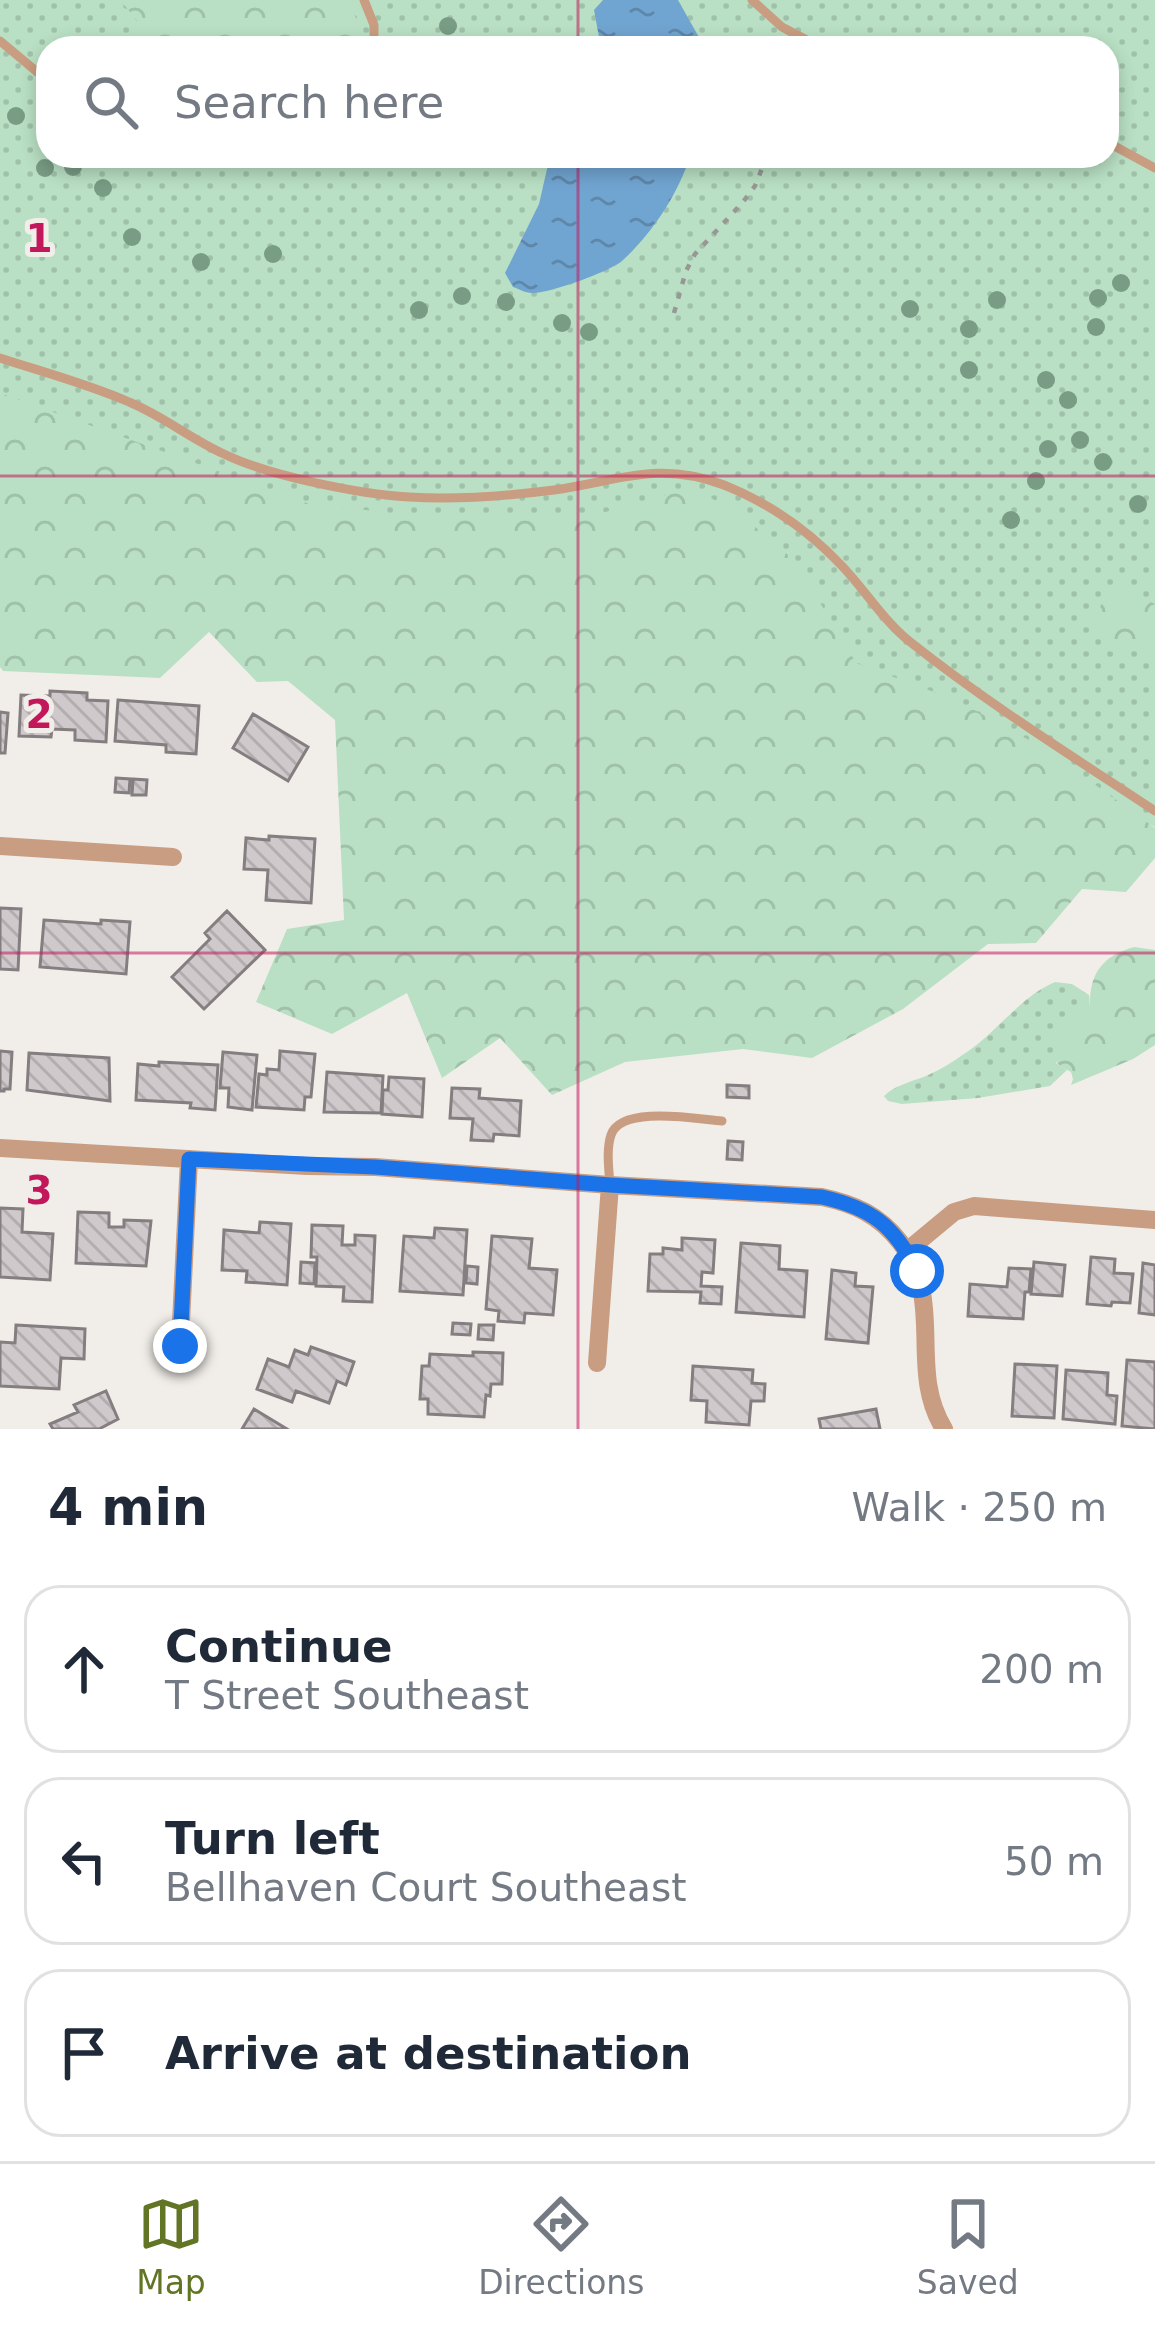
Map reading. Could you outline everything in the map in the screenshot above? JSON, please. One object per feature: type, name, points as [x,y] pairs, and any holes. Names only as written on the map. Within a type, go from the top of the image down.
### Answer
[{"type":"street","points":[[0,846],[173,857]]},
{"type":"street","points":[[0,1148],[375,1167],[822,1197],[854,1204],[886,1225],[907,1251],[924,1291],[926,1375],[931,1402],[944,1429]]},
{"type":"street","points":[[179,1363],[189,1159]]},
{"type":"street","points":[[596,1363],[610,1185]]},
{"type":"street","points":[[907,1251],[954,1212],[974,1207],[1155,1220]]},
{"type":"lane","points":[[364,0],[374,36]]},
{"type":"lane","points":[[752,0],[799,36]]},
{"type":"lane","points":[[0,40],[36,71]]},
{"type":"lane","points":[[1119,148],[1155,168]]},
{"type":"lane","points":[[0,358],[125,400],[243,463],[366,491],[410,497],[503,495],[656,472],[720,484],[782,514],[842,566],[905,638],[1155,812]]},
{"type":"lane","points":[[610,1185],[611,1136],[626,1119],[722,1121]]},
{"type":"path","points":[[674,313],[695,254],[743,202],[762,168]]},
{"type":"green space","points":[[0,0],[1155,0],[1155,827],[846,677],[316,524],[0,410]]},
{"type":"green space","points":[[120,0],[345,0],[363,29],[353,36],[150,36]]},
{"type":"green space","points":[[0,393],[307,503],[441,519],[591,516],[692,488],[739,513],[795,561],[856,663],[958,701],[1047,750],[1155,828],[1155,858],[1126,892],[1082,889],[1036,943],[988,944],[903,1009],[812,1058],[743,1049],[625,1062],[552,1095],[500,1038],[442,1078],[407,993],[332,1034],[256,1002],[287,929],[344,920],[335,720],[288,681],[257,682],[209,632],[160,678],[3,671]]},
{"type":"green space","points":[[1116,585],[1155,604],[1155,647],[1111,652],[1093,616]]},
{"type":"green space","points":[[1134,947],[1155,950],[1155,1045],[1071,1085],[1071,1072],[1055,1059],[1055,1043],[1070,1022],[1090,1007],[1100,968]]},
{"type":"green space","points":[[1055,982],[1072,984],[1089,995],[1090,1007],[1056,1063],[1067,1070],[1050,1086],[902,1104],[884,1096],[962,1055],[1031,996]]},
{"type":"water","points":[[603,0],[678,0],[698,36],[599,36],[594,10]]},
{"type":"water","points":[[547,168],[685,168],[663,213],[622,261],[579,281],[529,293],[513,287],[505,273],[539,204]]},
{"type":"building","points":[[50,691],[87,693],[87,700],[108,701],[106,742],[75,740],[75,730],[52,729],[51,737],[19,736],[21,695],[50,696]]},
{"type":"building","points":[[118,700],[199,706],[196,754],[166,752],[166,745],[115,741]]},
{"type":"building","points":[[0,712],[8,713],[5,753],[0,753]]},
{"type":"building","points":[[253,714],[308,747],[288,781],[233,748]]},
{"type":"building","points":[[116,778],[130,779],[129,793],[115,792]]},
{"type":"building","points":[[133,779],[147,780],[146,795],[132,795]]},
{"type":"building","points":[[269,836],[315,839],[311,903],[266,900],[268,870],[244,869],[246,838],[269,840]]},
{"type":"building","points":[[0,908],[21,909],[18,970],[0,969]]},
{"type":"building","points":[[227,911],[265,950],[204,1009],[172,977],[210,939],[205,933]]},
{"type":"building","points":[[44,920],[130,922],[126,974],[40,967]]},
{"type":"building","points":[[0,1051],[12,1052],[10,1089],[4,1091],[0,1091]]},
{"type":"building","points":[[280,1051],[315,1054],[311,1097],[305,1097],[304,1110],[256,1107],[259,1074],[279,1070]]},
{"type":"building","points":[[223,1052],[257,1055],[252,1110],[228,1107],[229,1088],[220,1088]]},
{"type":"building","points":[[29,1053],[109,1058],[110,1101],[27,1090]]},
{"type":"building","points":[[159,1062],[218,1065],[215,1110],[190,1108],[191,1103],[136,1100],[138,1064],[159,1066]]},
{"type":"building","points":[[327,1072],[383,1076],[381,1113],[324,1112]]},
{"type":"building","points":[[389,1077],[424,1079],[422,1117],[382,1114]]},
{"type":"building","points":[[727,1085],[749,1086],[749,1098],[727,1097]]},
{"type":"building","points":[[452,1088],[480,1089],[479,1098],[521,1101],[519,1136],[494,1134],[493,1141],[471,1140],[473,1119],[450,1118]]},
{"type":"building","points":[[728,1141],[743,1142],[742,1160],[727,1159]]},
{"type":"building","points":[[0,1208],[23,1209],[22,1232],[53,1234],[50,1280],[0,1277]]},
{"type":"building","points":[[78,1212],[109,1213],[109,1227],[124,1227],[124,1220],[151,1221],[146,1266],[76,1263]]},
{"type":"building","points":[[260,1222],[291,1224],[287,1285],[246,1282],[247,1271],[222,1270],[224,1230],[259,1233]]},
{"type":"building","points":[[312,1225],[343,1226],[342,1245],[355,1245],[355,1235],[375,1236],[372,1302],[343,1301],[344,1287],[316,1286]]},
{"type":"building","points":[[435,1228],[467,1230],[463,1295],[400,1291],[404,1236],[434,1238]]},
{"type":"building","points":[[492,1236],[532,1239],[529,1268],[557,1270],[553,1315],[525,1313],[524,1323],[498,1321],[499,1311],[486,1309]]},
{"type":"building","points":[[682,1238],[715,1240],[713,1273],[702,1272],[701,1286],[722,1287],[721,1304],[700,1303],[701,1292],[648,1291],[650,1254],[663,1254],[663,1248],[682,1250]]},
{"type":"building","points":[[741,1243],[780,1246],[779,1269],[807,1271],[804,1317],[736,1312]]},
{"type":"building","points":[[1091,1257],[1115,1259],[1114,1273],[1133,1274],[1130,1303],[1087,1304]]},
{"type":"building","points":[[301,1262],[315,1263],[314,1284],[300,1283]]},
{"type":"building","points":[[1034,1262],[1065,1265],[1062,1296],[1031,1294]]},
{"type":"building","points":[[1143,1263],[1155,1265],[1155,1315],[1139,1313]]},
{"type":"building","points":[[467,1266],[478,1267],[477,1284],[466,1283]]},
{"type":"building","points":[[1009,1268],[1031,1269],[1023,1319],[968,1316],[970,1284],[1007,1287]]},
{"type":"building","points":[[832,1270],[856,1273],[855,1286],[873,1287],[868,1343],[826,1339]]},
{"type":"building","points":[[453,1323],[471,1324],[470,1335],[452,1334]]},
{"type":"building","points":[[16,1325],[85,1329],[84,1359],[61,1358],[59,1389],[0,1386],[0,1342],[15,1343]]},
{"type":"building","points":[[479,1325],[494,1325],[493,1340],[478,1339]]},
{"type":"building","points":[[311,1347],[354,1362],[346,1385],[337,1381],[329,1403],[296,1391],[292,1402],[257,1389],[268,1359],[289,1367],[295,1350],[308,1355]]},
{"type":"building","points":[[473,1352],[503,1353],[502,1384],[491,1384],[484,1417],[428,1414],[428,1399],[420,1399],[422,1366],[429,1366],[430,1354],[473,1356]]},
{"type":"building","points":[[1127,1360],[1155,1362],[1155,1429],[1122,1426]]},
{"type":"building","points":[[1015,1364],[1057,1366],[1054,1418],[1012,1416]]},
{"type":"building","points":[[693,1366],[753,1370],[752,1383],[765,1384],[764,1401],[751,1401],[749,1425],[706,1422],[707,1401],[691,1400]]},
{"type":"building","points":[[1066,1370],[1108,1373],[1107,1395],[1117,1396],[1115,1424],[1063,1419]]},
{"type":"building","points":[[106,1391],[118,1419],[99,1429],[53,1429],[50,1424],[78,1412],[74,1405]]},
{"type":"building","points":[[254,1409],[287,1429],[242,1429]]},
{"type":"building","points":[[876,1409],[880,1429],[821,1429],[819,1419]]},
{"type":"route","points":[[180,1346],[189,1159],[822,1197],[854,1204],[886,1225],[917,1271]]}]
